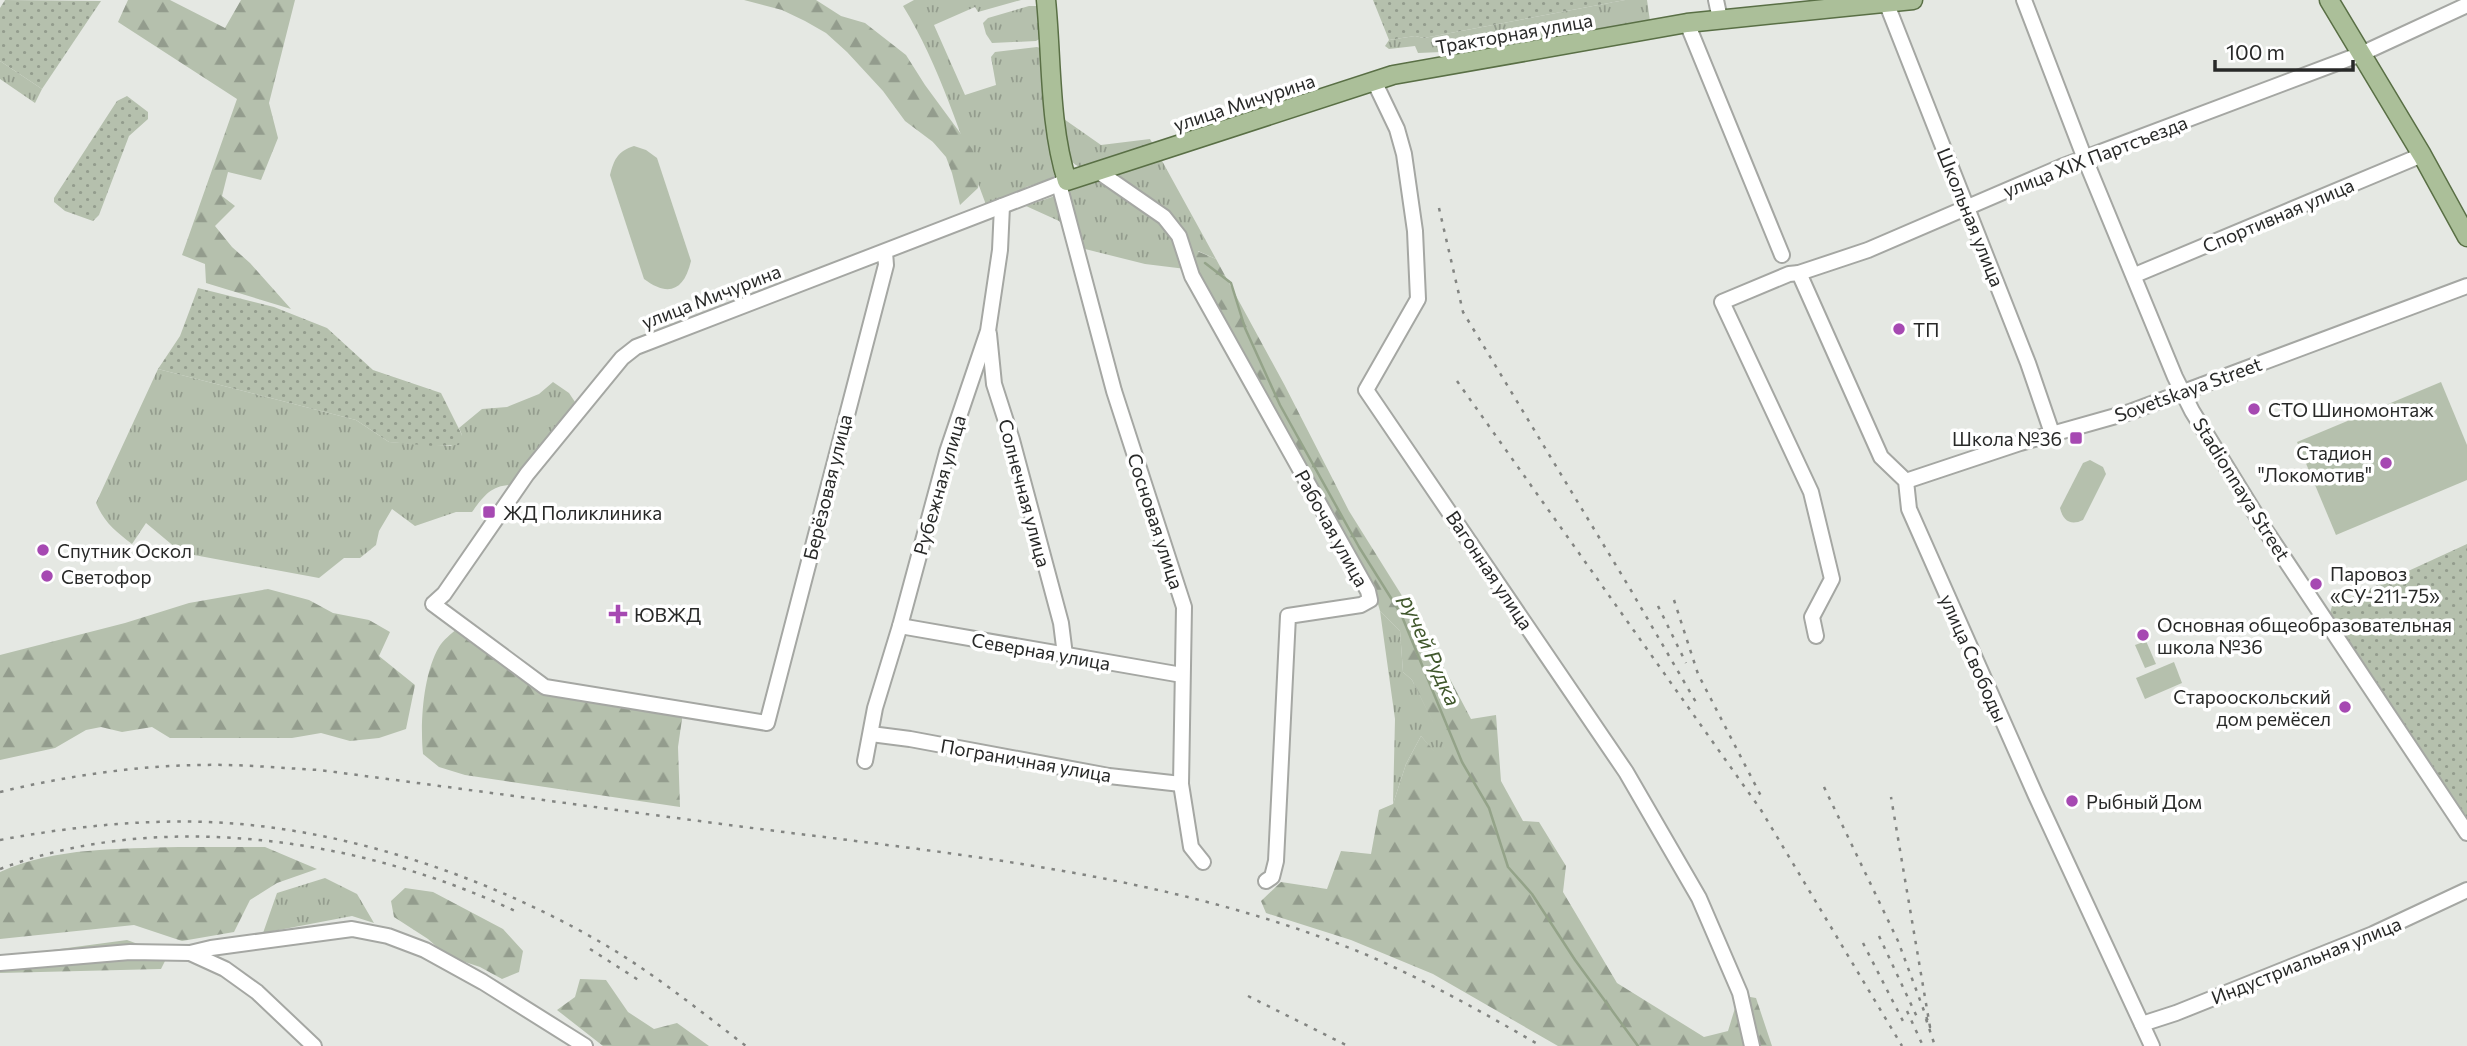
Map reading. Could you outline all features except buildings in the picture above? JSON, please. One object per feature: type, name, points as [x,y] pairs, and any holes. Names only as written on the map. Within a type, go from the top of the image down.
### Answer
[{"type":"main road","points":[[1046,0],[1063,183]]},
{"type":"main road","name":"Тракторная улица","points":[[1374,81],[1393,75],[1687,23],[1913,0]]},
{"type":"main road","points":[[2329,0],[2422,155],[2467,237]]},
{"type":"main road","name":"улица Мичурина","points":[[1063,183],[1374,81]]},
{"type":"street","points":[[1716,0],[1720,19]]},
{"type":"street","name":"Stadionnaya Street","points":[[2024,0],[2085,159],[2192,411],[2266,531],[2467,833]]},
{"type":"street","name":"Школьная улица","points":[[1886,2],[2028,363],[2052,433]]},
{"type":"street","name":"улица XIX Партсъезда","points":[[1816,636],[1812,617],[1832,579],[1811,492],[1722,302],[1789,274],[1868,250],[2085,159],[2361,54],[2467,5]]},
{"type":"street","points":[[1687,23],[1782,255]]},
{"type":"street","name":"Вагонная улица","points":[[1374,81],[1397,129],[1404,154],[1415,231],[1418,299],[1366,390],[1626,772],[1699,898],[1740,993],[1752,1046]]},
{"type":"street","name":"Спортивная улица","points":[[2135,275],[2422,155]]},
{"type":"street","name":"Рабочая улица","points":[[1099,172],[1164,217],[1179,236],[1192,276],[1370,600],[1362,605],[1288,616],[1276,861],[1272,877],[1266,881]]},
{"type":"street","name":"улица Мичурина","points":[[767,723],[545,687],[433,604],[444,594],[527,474],[622,358],[636,347],[1063,183]]},
{"type":"street","name":"Сосновая улица","points":[[1063,183],[1114,391],[1184,607],[1181,784],[1191,847],[1203,862]]},
{"type":"street","name":"Рубежная улица","points":[[865,761],[875,708],[947,452],[988,331],[1000,250],[1003,206]]},
{"type":"street","name":"Берёзовая улица","points":[[767,723],[886,265],[885,252]]},
{"type":"street","points":[[1799,273],[1881,457],[1906,481]]},
{"type":"street","name":"Sovetskaya Street","points":[[1906,481],[1948,465],[2130,412],[2467,286]]},
{"type":"street","name":"Солнечная улица","points":[[988,331],[994,384],[1012,440],[1061,623],[1065,655]]},
{"type":"street","name":"улица Свободы","points":[[1906,481],[1909,509],[2152,1046]]},
{"type":"street","name":"Северная улица","points":[[900,626],[1182,675]]},
{"type":"street","name":"Пограничная улица","points":[[871,734],[1109,776],[1181,784]]},
{"type":"street","name":"Индустриальная улица","points":[[2142,1024],[2373,934],[2467,891]]},
{"type":"street","points":[[0,963],[130,952],[190,953],[352,929],[388,936],[425,950],[585,1046]]},
{"type":"street","points":[[190,953],[225,969],[257,992],[314,1046]]},
{"type":"green space","points":[[5,0],[101,1],[42,89],[0,61],[0,8]]},
{"type":"green space","points":[[128,0],[170,0],[225,28],[241,0],[295,0],[269,103],[278,138],[261,180],[228,172],[222,196],[235,206],[215,226],[291,309],[206,283],[205,264],[182,255],[237,99],[118,22]]},
{"type":"green space","points":[[744,0],[816,0],[841,16],[865,23],[906,55],[972,149],[981,170],[978,188],[960,205],[946,157],[933,142],[905,121],[883,91],[826,33],[782,10]]},
{"type":"green space","points":[[914,0],[1021,0],[978,12],[975,7],[934,25],[965,95],[996,85],[991,57],[995,52],[1037,47],[1043,49],[1055,167],[1055,175],[1051,179],[1026,187],[1019,196],[983,211],[985,202],[949,102],[928,53],[903,6]]},
{"type":"green space","points":[[1373,0],[1625,0],[1424,38],[1415,36],[1389,40]]},
{"type":"green space","points":[[1625,0],[1647,0],[1650,21],[1474,55],[1418,53],[1415,46],[1389,49],[1385,46],[1389,40],[1415,36],[1424,38]]},
{"type":"green space","points":[[1029,6],[1041,6],[1041,38],[1036,41],[992,43],[983,23],[988,18]]},
{"type":"green space","points":[[0,61],[42,89],[35,103],[0,79]]},
{"type":"green space","points":[[127,96],[148,112],[148,119],[129,136],[99,215],[93,221],[65,211],[54,202],[54,198],[117,101]]},
{"type":"green space","points":[[1061,117],[1101,145],[1150,139],[1155,148],[1083,168],[1076,165],[1068,154]]},
{"type":"green space","points":[[634,146],[657,158],[691,261],[684,279],[674,288],[660,288],[644,279],[610,175],[618,156]]},
{"type":"green space","points":[[1161,159],[1216,259],[1198,251],[1194,270],[1145,264],[1085,249],[1059,221],[1026,206]]},
{"type":"green space","points":[[1197,251],[1216,259],[1349,511],[1429,639],[1471,719],[1496,715],[1501,781],[1523,821],[1539,822],[1566,866],[1563,892],[1617,983],[1704,1037],[1728,1031],[1739,995],[1756,998],[1772,1046],[1558,1046],[1433,974],[1351,940],[1266,913],[1261,901],[1281,882],[1327,889],[1341,851],[1371,854],[1379,810],[1393,804],[1406,764],[1421,736],[1435,752],[1445,747],[1412,680],[1403,672],[1400,631],[1380,611],[1371,580],[1194,270]]},
{"type":"green space","points":[[198,288],[274,307],[327,328],[373,370],[441,393],[462,435],[459,445],[433,446],[389,442],[356,420],[158,369],[180,336]]},
{"type":"green space","points":[[158,369],[356,420],[389,442],[451,446],[462,435],[459,428],[482,409],[507,407],[539,394],[553,382],[569,393],[577,405],[512,485],[493,489],[472,512],[456,512],[415,526],[392,509],[379,531],[376,545],[360,558],[344,558],[319,578],[194,555],[176,548],[146,523],[132,544],[106,521],[96,503]]},
{"type":"green space","name":"Стадион \"Локомотив\"","points":[[2441,382],[2467,445],[2467,480],[2336,535],[2297,442]]},
{"type":"green space","points":[[2090,460],[2103,467],[2106,474],[2083,520],[2071,522],[2065,519],[2060,508],[2083,463]]},
{"type":"green space","points":[[2467,544],[2467,822],[2330,613],[2332,606]]},
{"type":"green space","points":[[268,589],[309,600],[333,613],[369,620],[390,632],[379,656],[415,685],[406,729],[379,738],[350,741],[321,733],[292,738],[170,738],[152,727],[122,732],[101,727],[86,730],[55,748],[0,760],[0,655],[125,623],[189,603]]},
{"type":"green space","points":[[1380,611],[1400,631],[1403,672],[1412,680],[1446,747],[1435,753],[1421,736],[1406,764],[1393,804],[1395,719]]},
{"type":"green space","points":[[458,628],[530,683],[683,712],[678,747],[680,807],[465,775],[439,767],[423,754],[424,699],[429,671],[439,647]]},
{"type":"green space","points":[[2146,641],[2156,664],[2145,668],[2135,645]]},
{"type":"green space","points":[[2174,662],[2182,683],[2145,699],[2136,678]]},
{"type":"green space","points":[[265,847],[317,869],[277,883],[250,900],[234,932],[182,941],[134,925],[0,939],[0,872],[21,864],[65,854],[111,849]]},
{"type":"green space","points":[[325,878],[357,894],[374,923],[352,916],[263,933],[277,893]]},
{"type":"green space","points":[[405,888],[433,892],[503,929],[523,951],[519,972],[502,979],[480,967],[447,956],[428,939],[394,917],[391,901]]},
{"type":"green space","points":[[127,940],[168,955],[161,969],[0,973],[0,957]]},
{"type":"green space","points":[[580,979],[606,980],[628,1012],[654,1029],[677,1023],[709,1046],[603,1046],[557,1010],[575,997]]},
{"type":"waterway","name":"ручей Рудка","points":[[1205,263],[1231,283],[1245,328],[1280,405],[1359,547],[1401,614],[1462,762],[1489,808],[1508,867],[1532,894],[1575,960],[1638,1046]]},
{"type":"railway","points":[[1439,208],[1463,312],[1697,704]]},
{"type":"railway","points":[[1457,381],[1761,810],[1902,1046]]},
{"type":"railway","points":[[1674,600],[1698,674],[1761,796]]},
{"type":"railway","points":[[1658,606],[1686,663]]},
{"type":"railway","points":[[0,792],[50,781],[150,767],[216,765],[319,770],[991,859],[1144,887],[1219,905],[1294,928],[1367,955],[1411,976],[1541,1046]]},
{"type":"railway","points":[[1824,787],[1898,941],[1930,1027],[1891,797]]},
{"type":"railway","points":[[0,840],[113,824],[199,822],[277,828],[379,850],[479,883],[573,927],[650,974],[746,1046]]},
{"type":"railway","points":[[0,869],[62,850],[127,840],[193,836],[260,840],[327,850],[393,865],[456,886],[515,911]]},
{"type":"railway","points":[[1879,936],[1917,1017]]},
{"type":"railway","points":[[1863,943],[1906,1027]]},
{"type":"railway","points":[[590,949],[640,981]]},
{"type":"railway","points":[[1248,996],[1348,1046]]},
{"type":"railway","points":[[1907,1011],[1923,1046]]},
{"type":"railway","points":[[1926,1019],[1935,1046]]},
{"type":"place","name":"ТП","points":[[1899,329]]},
{"type":"place","name":"СТО Шиномонтаж","points":[[2254,409]]},
{"type":"place","name":"Школа №36","points":[[2076,438]]},
{"type":"place","name":"Стадион \"Локомотив\"","points":[[2386,463]]},
{"type":"place","name":"ЖД Поликлиника","points":[[489,512]]},
{"type":"place","name":"Спутник Оскол","points":[[43,550]]},
{"type":"place","name":"Светофор","points":[[47,576]]},
{"type":"place","name":"Паровоз «СУ-211-75»","points":[[2316,584]]},
{"type":"place","name":"ЮВЖД","points":[[618,614]]},
{"type":"place","name":"Основная общеобразовательная школа №36","points":[[2143,635]]},
{"type":"place","name":"Старооскольский дом ремёсел","points":[[2345,707]]},
{"type":"place","name":"Рыбный Дом","points":[[2072,801]]}]
